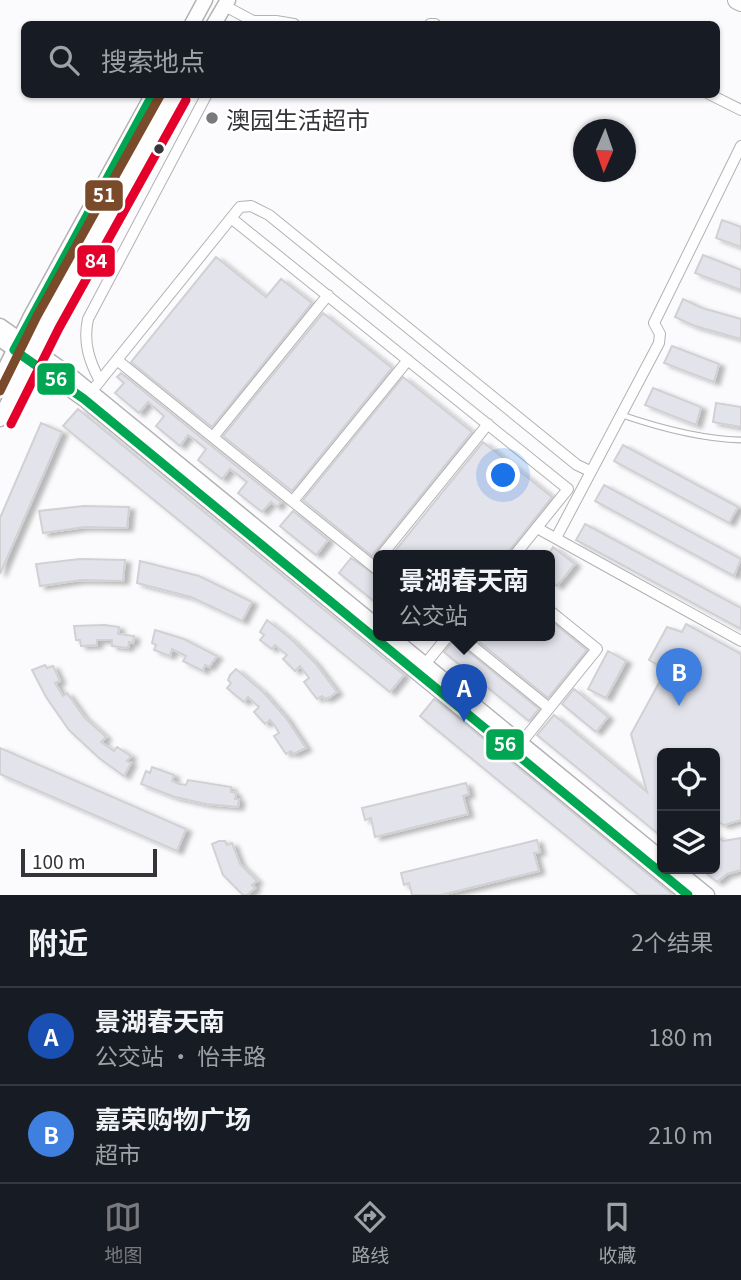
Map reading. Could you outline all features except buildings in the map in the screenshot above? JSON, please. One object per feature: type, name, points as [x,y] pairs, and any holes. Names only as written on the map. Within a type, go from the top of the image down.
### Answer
[{"type":"street","points":[[194,21],[205,0]]},
{"type":"street","points":[[216,21],[226,3],[248,21]]},
{"type":"street","points":[[0,379],[151,98]]},
{"type":"street","points":[[0,419],[31,355],[173,98]]},
{"type":"street","points":[[205,98],[88,319],[85,332],[92,391],[373,628]]},
{"type":"street","points":[[717,98],[741,110]]},
{"type":"street","points":[[556,538],[659,343],[660,334],[654,323],[738,158],[741,146]]},
{"type":"street","points":[[92,391],[240,207],[251,206],[269,215],[577,465],[590,471]]},
{"type":"street","points":[[231,218],[568,489],[519,550]]},
{"type":"street","points":[[213,437],[328,295]]},
{"type":"street","points":[[0,326],[31,355],[92,391],[373,623]]},
{"type":"street","points":[[0,339],[17,344]]},
{"type":"street","points":[[117,360],[293,501],[373,559]]},
{"type":"street","points":[[293,501],[408,360]]},
{"type":"street","points":[[388,550],[488,424]]},
{"type":"street","points":[[537,528],[741,641]]},
{"type":"street","points":[[517,748],[597,649],[555,615]]},
{"type":"street","points":[[388,641],[688,895]]},
{"type":"street","points":[[395,641],[421,669]]},
{"type":"street","points":[[421,669],[444,641]]},
{"type":"street","points":[[466,641],[549,708]]},
{"type":"street","points":[[517,748],[657,855]]},
{"type":"street","points":[[681,874],[707,895]]},
{"type":"lane","points":[[621,414],[692,435],[741,440]]},
{"type":"transit line","name":"56","points":[[151,98],[14,350],[84,399],[373,636]]},
{"type":"transit line","name":"51","points":[[0,391],[37,316],[159,98]]},
{"type":"transit line","name":"84","points":[[11,424],[59,328],[186,100]]},
{"type":"transit line","name":"56","points":[[379,641],[688,895]]},
{"type":"place","name":"澳园生活超市","points":[[212,118]]},
{"type":"place","name":"嘉荣购物广场","points":[[679,706]]},
{"type":"place","name":"景湖春天南","points":[[464,722]]}]
